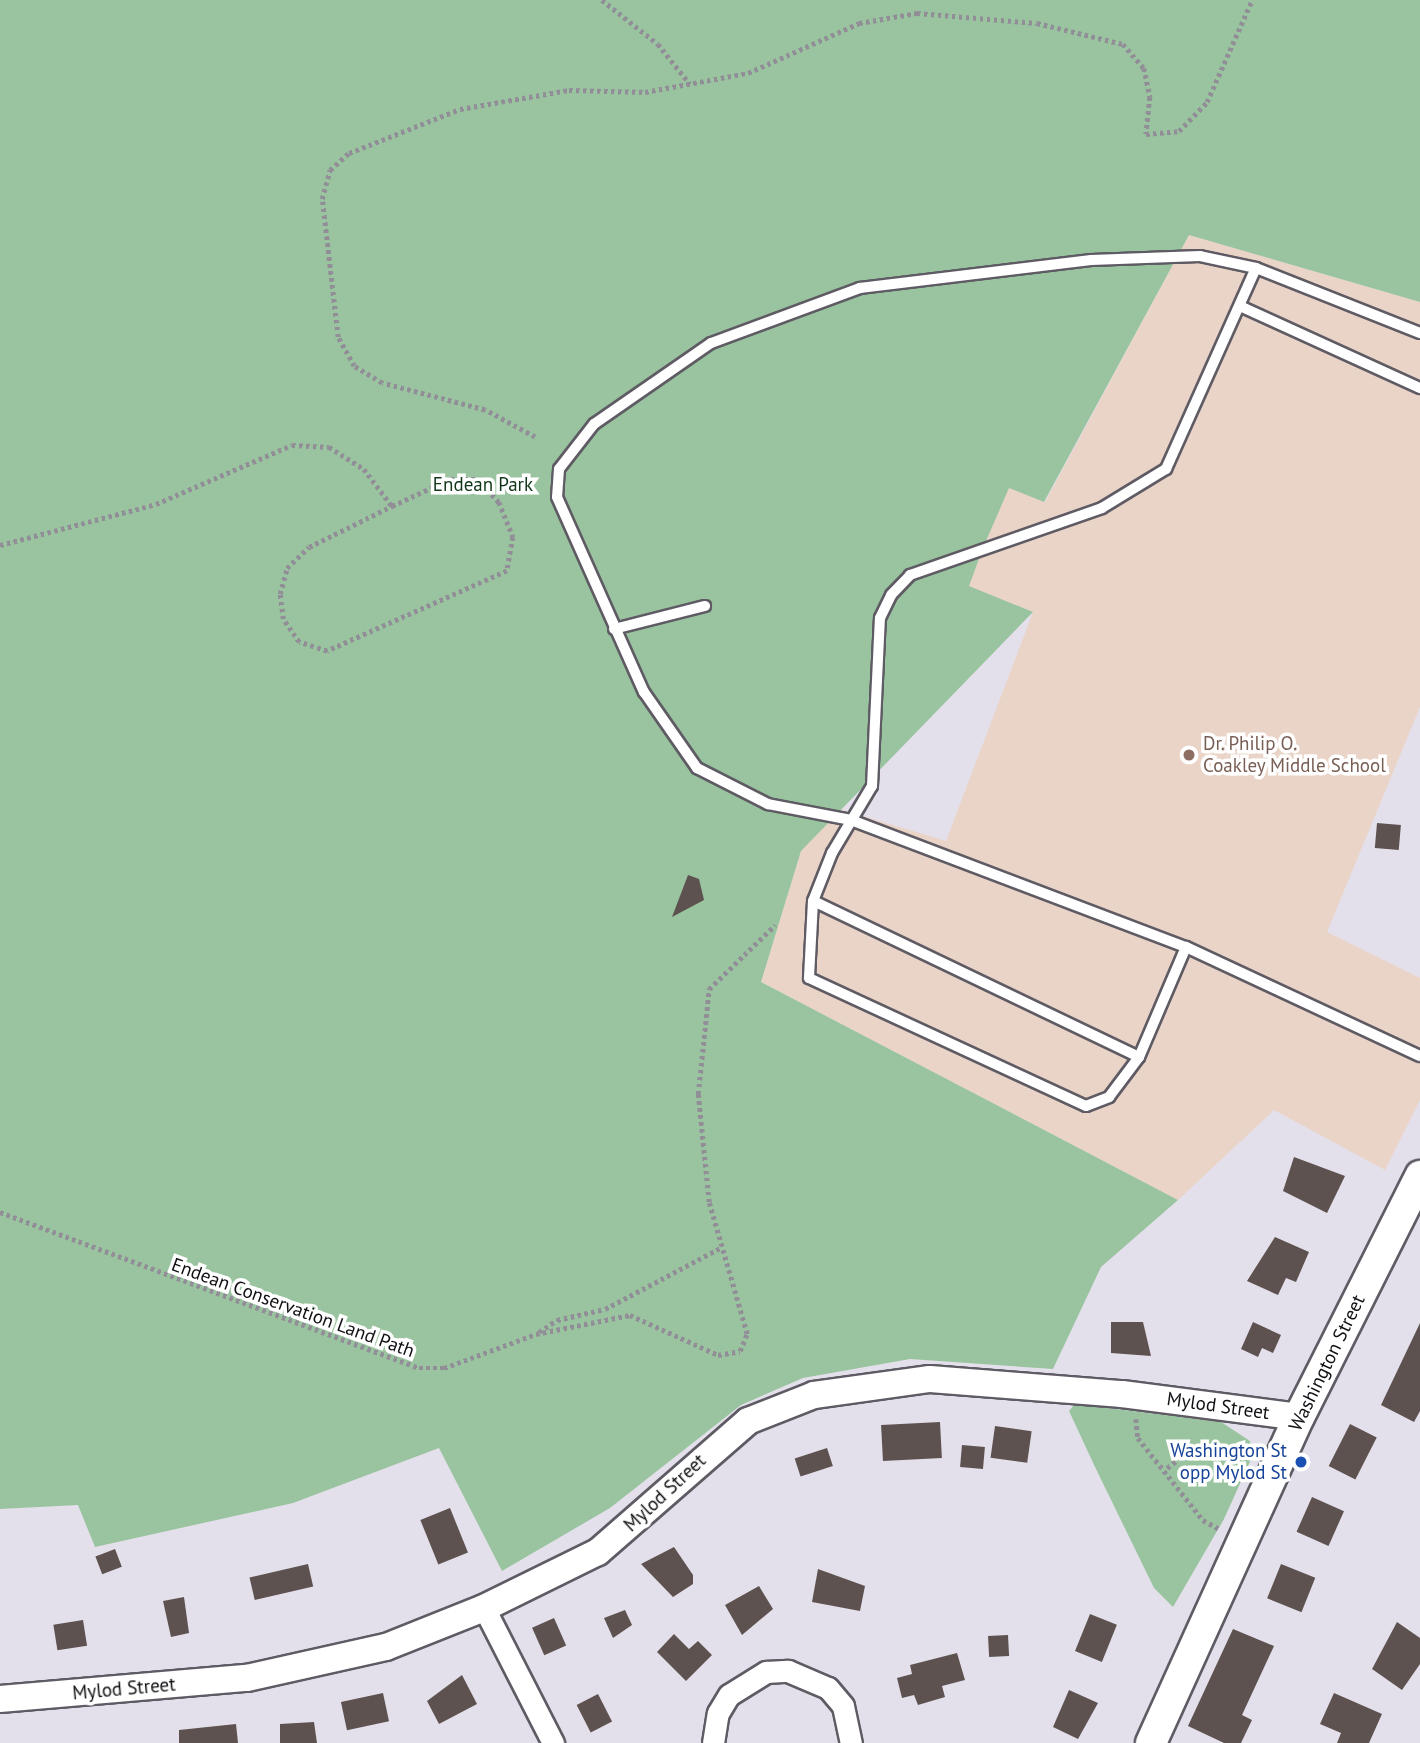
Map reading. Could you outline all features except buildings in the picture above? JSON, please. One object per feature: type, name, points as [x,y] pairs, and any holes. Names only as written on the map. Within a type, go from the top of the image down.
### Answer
[{"type":"main road","name":"Washington Street","points":[[1151,1743],[1299,1417],[1420,1177]]},
{"type":"street","name":"Mylod Street","points":[[0,1699],[247,1678],[386,1647],[484,1608],[597,1552],[748,1421],[814,1395],[930,1379],[1122,1394],[1299,1417]]},
{"type":"street","points":[[484,1608],[553,1743]]},
{"type":"street","points":[[713,1743],[718,1713],[729,1695],[766,1672],[788,1671],[828,1688],[843,1706],[850,1743]]},
{"type":"lane","points":[[1420,333],[1256,268],[1200,256],[1091,260],[860,288],[711,343],[594,424],[559,469],[557,497],[565,527],[645,692],[697,768],[768,804],[851,820],[1186,947],[1420,1056]]},
{"type":"lane","points":[[1186,947],[1139,1057],[1109,1097],[1086,1106],[809,978],[813,901],[851,820],[872,786],[880,618],[891,595],[910,575],[1102,508],[1166,469],[1242,307],[1256,268]]},
{"type":"lane","points":[[1242,307],[1420,387]]},
{"type":"lane","points":[[614,629],[705,606]]},
{"type":"lane","points":[[813,901],[1139,1057]]},
{"type":"path","points":[[602,0],[658,44],[690,84]]},
{"type":"path","points":[[535,437],[485,411],[382,383],[354,366],[338,337],[322,199],[330,170],[349,153],[460,109],[569,90],[645,92],[748,73],[859,23],[916,13],[971,14],[1094,33],[1123,44],[1144,68],[1150,97],[1146,134],[1179,131],[1207,103],[1252,0]]},
{"type":"path","points":[[0,545],[156,504],[292,445],[329,447],[364,469],[392,506]]},
{"type":"path","points":[[450,479],[478,480],[499,502],[513,537],[507,571],[351,645],[327,651],[299,642],[283,619],[280,594],[287,568],[309,547],[392,506],[450,479]]},
{"type":"path","name":"Endean Conservation Land Path","points":[[0,1212],[419,1368],[444,1368],[536,1334],[630,1315],[718,1355],[740,1351],[747,1334],[720,1248],[698,1094],[709,989],[775,925]]},
{"type":"path","points":[[536,1334],[557,1320],[605,1309],[720,1248]]},
{"type":"path","points":[[1137,1412],[1138,1438],[1167,1468],[1203,1520],[1219,1529]]},
{"type":"path","points":[[1167,1468],[1176,1461]]},
{"type":"shaded area","name":"Dr. Philip O. Coakley Middle School","points":[[1189,235],[1420,302],[1420,707],[1327,932],[1420,978],[1420,1100],[1385,1170],[1274,1110],[1178,1200],[761,982],[801,851],[823,804],[946,841],[1033,612],[968,586],[983,548],[1009,487],[1045,502]]},
{"type":"green space","name":"Endean Park","points":[[0,0],[1420,0],[1420,302],[1189,235],[1044,502],[1009,488],[983,548],[969,586],[1033,612],[801,851],[761,982],[1178,1200],[1101,1267],[1053,1369],[910,1359],[803,1378],[741,1405],[610,1508],[502,1571],[439,1448],[293,1503],[95,1547],[78,1505],[0,1509]]},
{"type":"green space","points":[[1075,1404],[1221,1422],[1250,1441],[1252,1457],[1224,1519],[1173,1607],[1154,1588],[1095,1467],[1069,1411]]},
{"type":"place","name":"Dr. Philip O. Coakley Middle School","points":[[1189,755]]},
{"type":"place","name":"Washington St opp Mylod St","points":[[1301,1462]]}]
